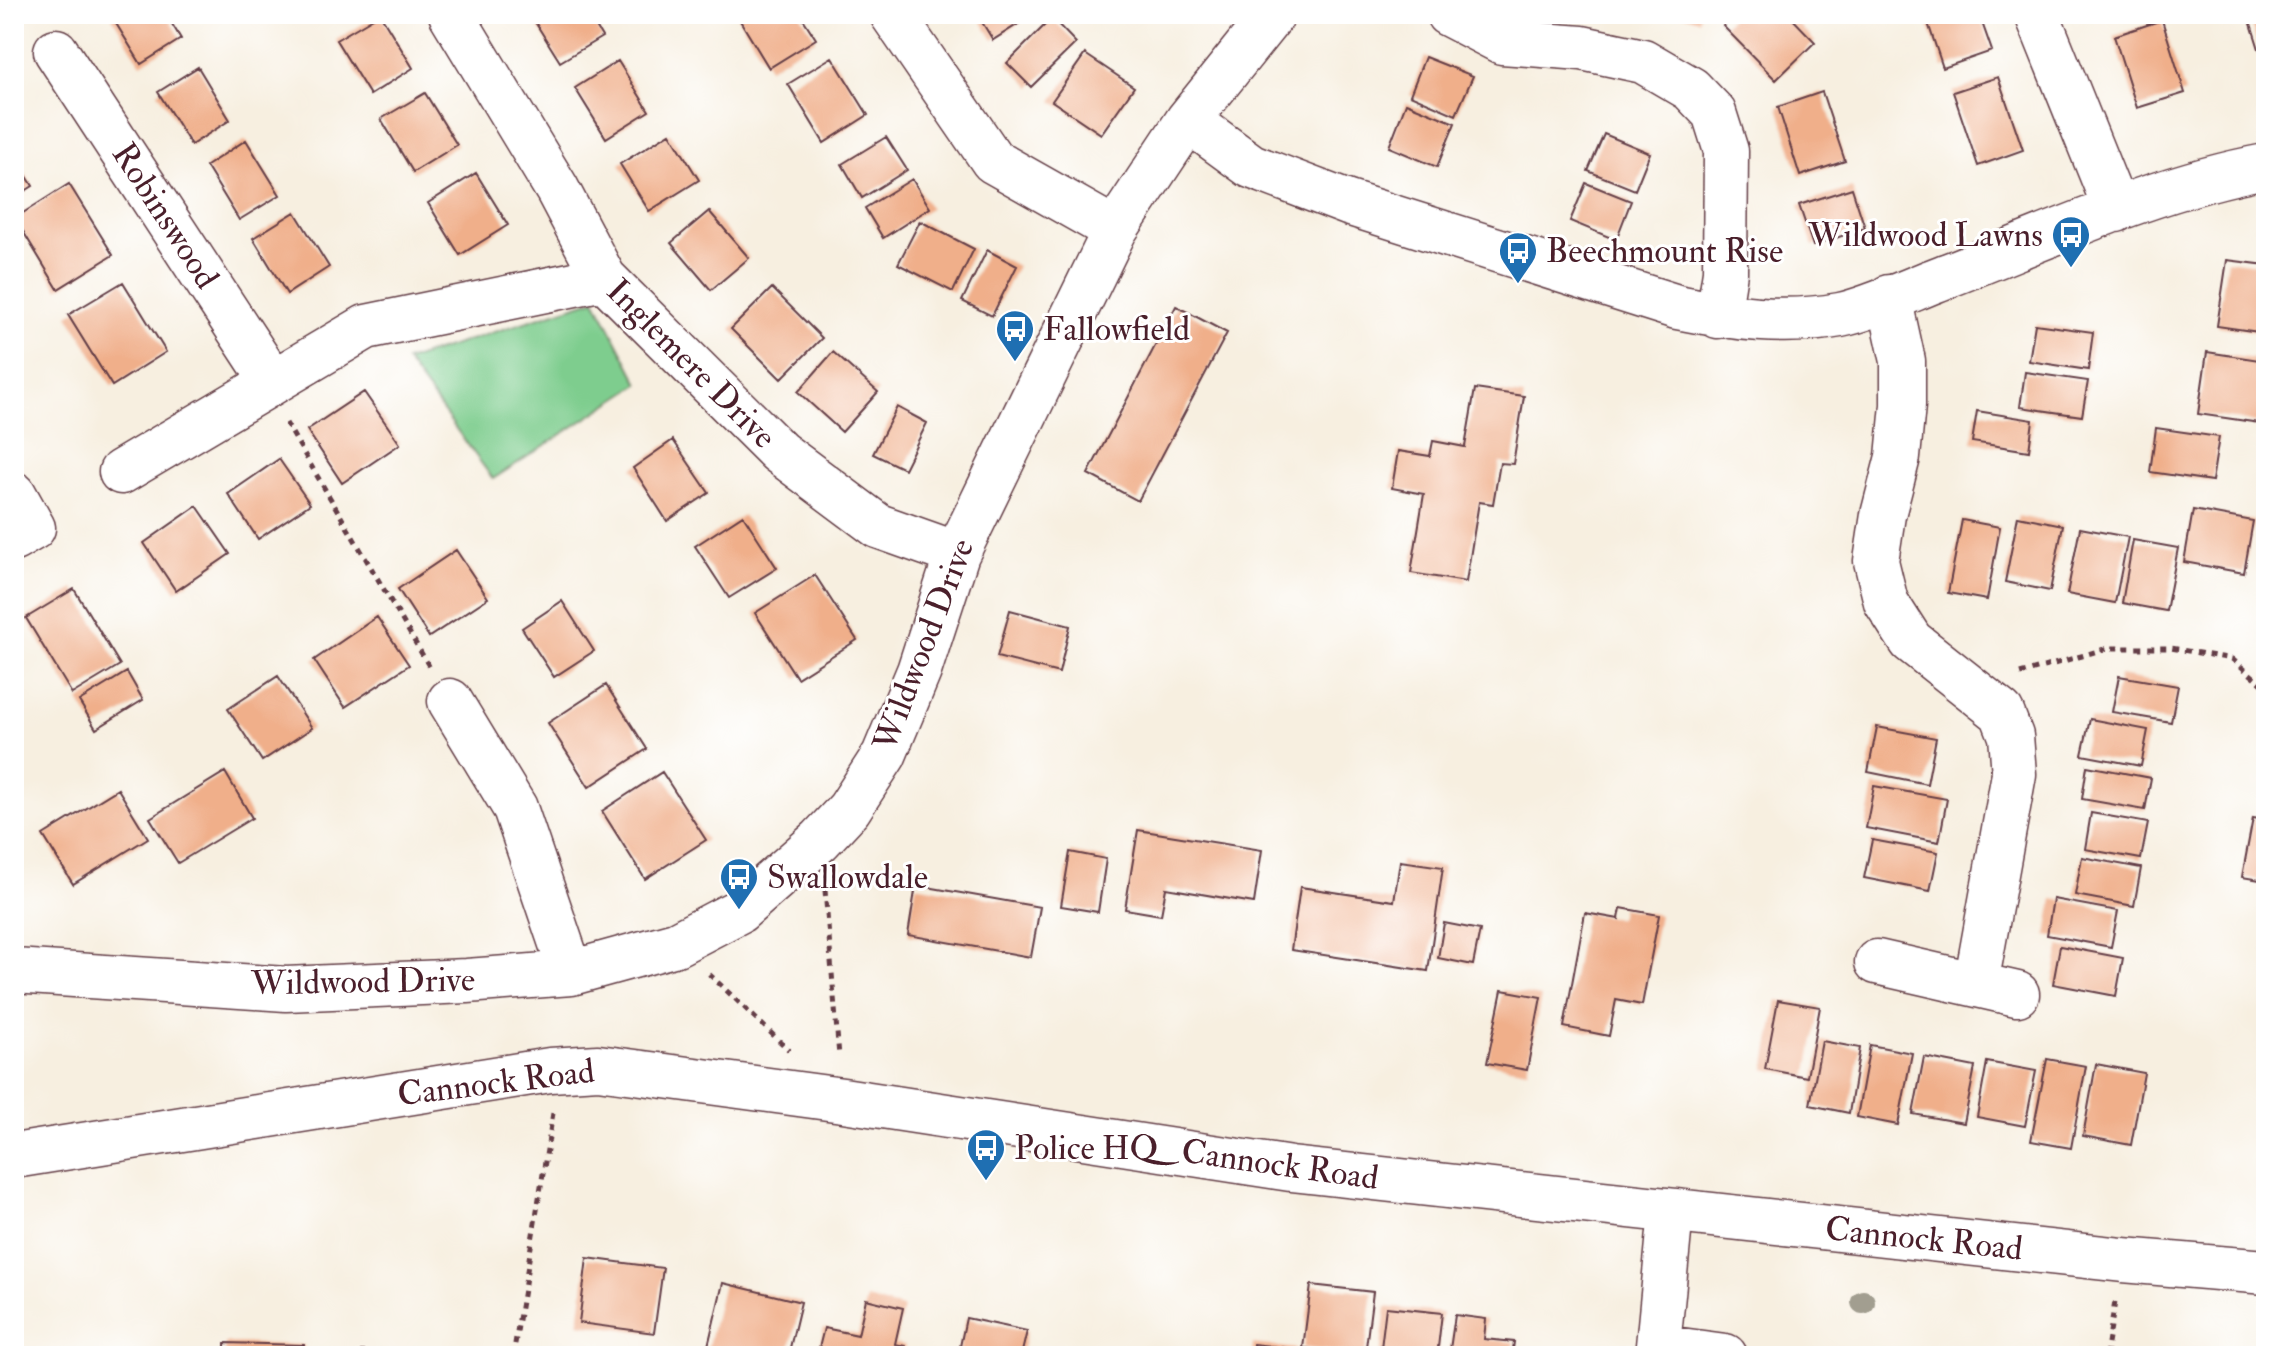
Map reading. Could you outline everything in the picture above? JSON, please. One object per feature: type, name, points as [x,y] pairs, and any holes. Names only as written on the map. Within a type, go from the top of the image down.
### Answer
[{"type":"street","name":"Inglemere Drive","points":[[451,14],[557,189],[604,278],[779,452],[878,526],[957,554]]},
{"type":"street","points":[[892,14],[993,161],[1115,230]]},
{"type":"street","name":"Wildwood Drive","points":[[14,971],[286,989],[571,973],[676,944],[739,911],[820,840],[849,809],[884,755],[919,671],[957,554],[1115,230],[1188,120],[1273,14]]},
{"type":"street","points":[[1448,14],[1502,42],[1582,48],[1643,61],[1691,89],[1714,113],[1726,151],[1725,272],[1718,316]]},
{"type":"street","points":[[2037,14],[2116,210]]},
{"type":"street","name":"Robinswood","points":[[56,51],[269,384]]},
{"type":"street","points":[[1188,120],[1251,166],[1348,203],[1677,307],[1718,316],[1773,321],[1842,315],[2116,210],[2217,175],[2266,166]]},
{"type":"street","points":[[121,472],[366,327],[604,278]]},
{"type":"street","points":[[1877,962],[1996,989],[2014,774],[2011,736],[2002,713],[1911,641],[1886,602],[1876,561],[1883,515],[1898,457],[1903,405],[1903,361],[1889,297]]},
{"type":"street","points":[[450,701],[515,808],[571,973]]},
{"type":"street","name":"Cannock Road","points":[[14,1156],[550,1070],[598,1067],[843,1100],[1291,1169],[2123,1260],[2266,1272]]},
{"type":"street","points":[[1671,1212],[1657,1352],[1725,1356]]},
{"type":"path","points":[[269,384],[450,701]]},
{"type":"path","points":[[1974,691],[2042,665],[2108,648],[2171,648],[2232,659],[2266,687]]},
{"type":"path","points":[[820,840],[843,1100]]},
{"type":"path","points":[[676,944],[843,1100]]},
{"type":"path","points":[[513,1356],[553,1108],[550,1070]]},
{"type":"path","points":[[2106,1356],[2123,1260]]},
{"type":"green space","points":[[595,299],[639,384],[493,479],[406,361]]},
{"type":"building","points":[[117,14],[166,14],[181,39],[141,64],[112,17]]},
{"type":"building","points":[[380,14],[413,68],[370,95],[336,40]]},
{"type":"building","points":[[530,14],[588,14],[602,37],[560,62]]},
{"type":"building","points":[[736,14],[800,14],[816,39],[769,68]]},
{"type":"building","points":[[977,14],[1030,14],[1031,16],[993,40]]},
{"type":"building","points":[[1680,14],[1700,14],[1699,20]]},
{"type":"building","points":[[1735,14],[1788,14],[1815,42],[1776,80],[1723,26]]},
{"type":"building","points":[[1925,14],[1979,14],[1992,51],[1943,68]]},
{"type":"building","points":[[2248,14],[2266,14],[2266,46],[2259,49]]},
{"type":"building","points":[[1052,18],[1076,43],[1031,87],[1007,63]]},
{"type":"building","points":[[2162,20],[2185,93],[2137,108],[2114,36]]},
{"type":"building","points":[[1085,54],[1134,87],[1101,134],[1052,101]]},
{"type":"building","points":[[832,57],[868,115],[824,143],[788,84]]},
{"type":"building","points":[[1425,57],[1473,76],[1456,115],[1410,95]]},
{"type":"building","points":[[618,61],[649,111],[606,138],[575,88]]},
{"type":"building","points":[[198,67],[230,120],[191,145],[158,92]]},
{"type":"building","points":[[1998,77],[2023,150],[1978,166],[1953,92]]},
{"type":"building","points":[[1822,92],[1845,161],[1800,176],[1778,107]]},
{"type":"building","points":[[425,93],[457,145],[413,172],[381,119]]},
{"type":"building","points":[[1406,103],[1455,123],[1437,167],[1389,147]]},
{"type":"building","points":[[670,133],[699,180],[649,211],[620,164]]},
{"type":"building","points":[[1604,134],[1650,153],[1635,190],[1588,171]]},
{"type":"building","points":[[886,137],[907,170],[862,198],[842,164]]},
{"type":"building","points":[[246,140],[280,195],[239,220],[206,166]]},
{"type":"building","points":[[14,156],[33,186],[14,198]]},
{"type":"building","points":[[476,173],[508,225],[460,255],[428,203]]},
{"type":"building","points":[[912,179],[930,208],[883,238],[865,208]]},
{"type":"building","points":[[1586,183],[1631,201],[1616,240],[1570,221]]},
{"type":"building","points":[[69,184],[113,255],[58,289],[15,218]]},
{"type":"building","points":[[1852,188],[1865,228],[1813,246],[1799,205]]},
{"type":"building","points":[[709,211],[749,258],[711,290],[671,243]]},
{"type":"building","points":[[295,212],[329,267],[287,294],[253,238]]},
{"type":"building","points":[[920,221],[974,249],[953,292],[898,264]]},
{"type":"building","points":[[987,250],[1017,266],[992,316],[962,301]]},
{"type":"building","points":[[2227,260],[2266,265],[2266,333],[2217,326]]},
{"type":"building","points":[[123,282],[166,352],[112,386],[68,315]]},
{"type":"building","points":[[772,288],[822,338],[781,379],[731,329]]},
{"type":"building","points":[[1176,306],[1227,333],[1138,501],[1088,474]]},
{"type":"building","points":[[2035,324],[2093,332],[2088,370],[2029,361]]},
{"type":"building","points":[[833,352],[878,392],[842,432],[798,392]]},
{"type":"building","points":[[2207,352],[2266,361],[2260,423],[2198,414]]},
{"type":"building","points":[[2025,372],[2088,381],[2082,416],[2020,407]]},
{"type":"building","points":[[1475,389],[1524,396],[1513,464],[1500,463],[1493,504],[1479,502],[1466,582],[1411,573],[1424,494],[1392,488],[1398,451],[1430,456],[1433,441],[1465,447]]},
{"type":"building","points":[[364,392],[400,444],[342,483],[307,430]]},
{"type":"building","points":[[897,407],[927,423],[904,469],[873,454]]},
{"type":"building","points":[[1977,411],[2033,420],[2029,451],[1972,442]]},
{"type":"building","points":[[2156,428],[2219,437],[2212,481],[2150,472]]},
{"type":"building","points":[[673,440],[709,493],[667,521],[633,468]]},
{"type":"building","points":[[279,459],[310,504],[258,539],[228,494]]},
{"type":"building","points":[[197,506],[230,554],[176,591],[144,543]]},
{"type":"building","points":[[2193,510],[2253,521],[2244,573],[2184,562]]},
{"type":"building","points":[[743,515],[777,568],[729,598],[695,546]]},
{"type":"building","points":[[2018,516],[2063,525],[2050,591],[2005,582]]},
{"type":"building","points":[[1962,520],[2000,527],[1987,600],[1948,593]]},
{"type":"building","points":[[2080,528],[2128,537],[2115,603],[2067,594]]},
{"type":"building","points":[[2133,540],[2178,548],[2166,611],[2122,603]]},
{"type":"building","points":[[456,550],[488,598],[429,637],[398,589]]},
{"type":"building","points":[[815,575],[857,640],[797,678],[755,613]]},
{"type":"building","points":[[74,589],[120,665],[72,694],[26,618]]},
{"type":"building","points":[[562,601],[594,651],[554,677],[522,628]]},
{"type":"building","points":[[1010,610],[1070,626],[1059,673],[997,657]]},
{"type":"building","points":[[377,617],[409,665],[345,707],[314,660]]},
{"type":"building","points":[[127,672],[143,700],[96,729],[79,701]]},
{"type":"building","points":[[278,676],[312,728],[262,761],[228,709]]},
{"type":"building","points":[[2119,676],[2178,686],[2171,722],[2112,712]]},
{"type":"building","points":[[606,685],[647,749],[589,787],[548,723]]},
{"type":"building","points":[[2090,719],[2148,730],[2141,766],[2082,755]]},
{"type":"building","points":[[1877,727],[1936,738],[1927,784],[1868,772]]},
{"type":"building","points":[[2087,766],[2151,778],[2145,810],[2082,799]]},
{"type":"building","points":[[225,772],[252,818],[178,863],[150,818]]},
{"type":"building","points":[[662,772],[706,840],[645,879],[602,811]]},
{"type":"building","points":[[1874,786],[1947,799],[1939,842],[1866,828]]},
{"type":"building","points":[[118,789],[148,838],[73,884],[43,835]]},
{"type":"building","points":[[2091,813],[2148,823],[2141,859],[2085,849]]},
{"type":"building","points":[[2253,818],[2266,820],[2266,881],[2242,877]]},
{"type":"building","points":[[1138,830],[1262,850],[1254,903],[1166,888],[1161,915],[1125,909]]},
{"type":"building","points":[[1872,840],[1938,852],[1930,891],[1864,878]]},
{"type":"building","points":[[1070,852],[1106,859],[1098,912],[1061,906]]},
{"type":"building","points":[[2082,857],[2141,868],[2134,906],[2075,895]]},
{"type":"building","points":[[1400,861],[1443,867],[1428,971],[1291,950],[1300,887],[1394,901]]},
{"type":"building","points":[[916,885],[1040,907],[1031,957],[908,935]]},
{"type":"building","points":[[2053,899],[2118,911],[2111,947],[2047,935]]},
{"type":"building","points":[[1621,908],[1659,915],[1642,1005],[1616,1000],[1609,1036],[1564,1027],[1585,913],[1619,919]]},
{"type":"building","points":[[1444,923],[1480,930],[1473,965],[1438,958]]},
{"type":"building","points":[[2060,946],[2123,958],[2116,996],[2053,984]]},
{"type":"building","points":[[1502,990],[1541,997],[1527,1070],[1487,1063]]},
{"type":"building","points":[[1778,1000],[1820,1007],[1807,1077],[1765,1069]]},
{"type":"building","points":[[1822,1041],[1860,1048],[1849,1113],[1810,1105]]},
{"type":"building","points":[[1870,1045],[1912,1053],[1898,1125],[1857,1117]]},
{"type":"building","points":[[2266,1051],[2266,1077],[2260,1076]]},
{"type":"building","points":[[1924,1057],[1975,1067],[1964,1123],[1913,1114]]},
{"type":"building","points":[[2047,1059],[2086,1066],[2071,1148],[2031,1141]]},
{"type":"building","points":[[1987,1062],[2036,1071],[2025,1126],[1977,1117]]},
{"type":"building","points":[[2096,1064],[2144,1073],[2131,1145],[2083,1136]]},
{"type":"building","points":[[587,1258],[663,1268],[654,1333],[579,1323]]},
{"type":"building","points":[[723,1283],[801,1302],[788,1356],[733,1356],[707,1350]]},
{"type":"building","points":[[1311,1285],[1373,1292],[1365,1355],[1303,1348]]},
{"type":"building","points":[[866,1299],[903,1308],[895,1344],[905,1346],[902,1356],[817,1356],[824,1328],[858,1335]]},
{"type":"building","points":[[1386,1307],[1442,1313],[1437,1356],[1380,1356]]},
{"type":"building","points":[[1455,1315],[1486,1319],[1484,1339],[1514,1342],[1512,1356],[1449,1356]]},
{"type":"building","points":[[966,1318],[1027,1331],[1021,1356],[958,1356]]},
{"type":"building","points":[[225,1343],[304,1345],[304,1356],[225,1356]]},
{"type":"building","points":[[1253,1344],[1296,1349],[1295,1356],[1252,1356]]},
{"type":"building","points":[[361,1351],[430,1353],[430,1356],[361,1356]]},
{"type":"place","name":"Wildwood Lawns","points":[[2071,269]]},
{"type":"place","name":"Beechmount Rise","points":[[1518,285]]},
{"type":"place","name":"Fallowfield","points":[[1015,363]]},
{"type":"place","name":"Swallowdale","points":[[739,911]]},
{"type":"place","name":"Police HQ","points":[[986,1182]]}]
